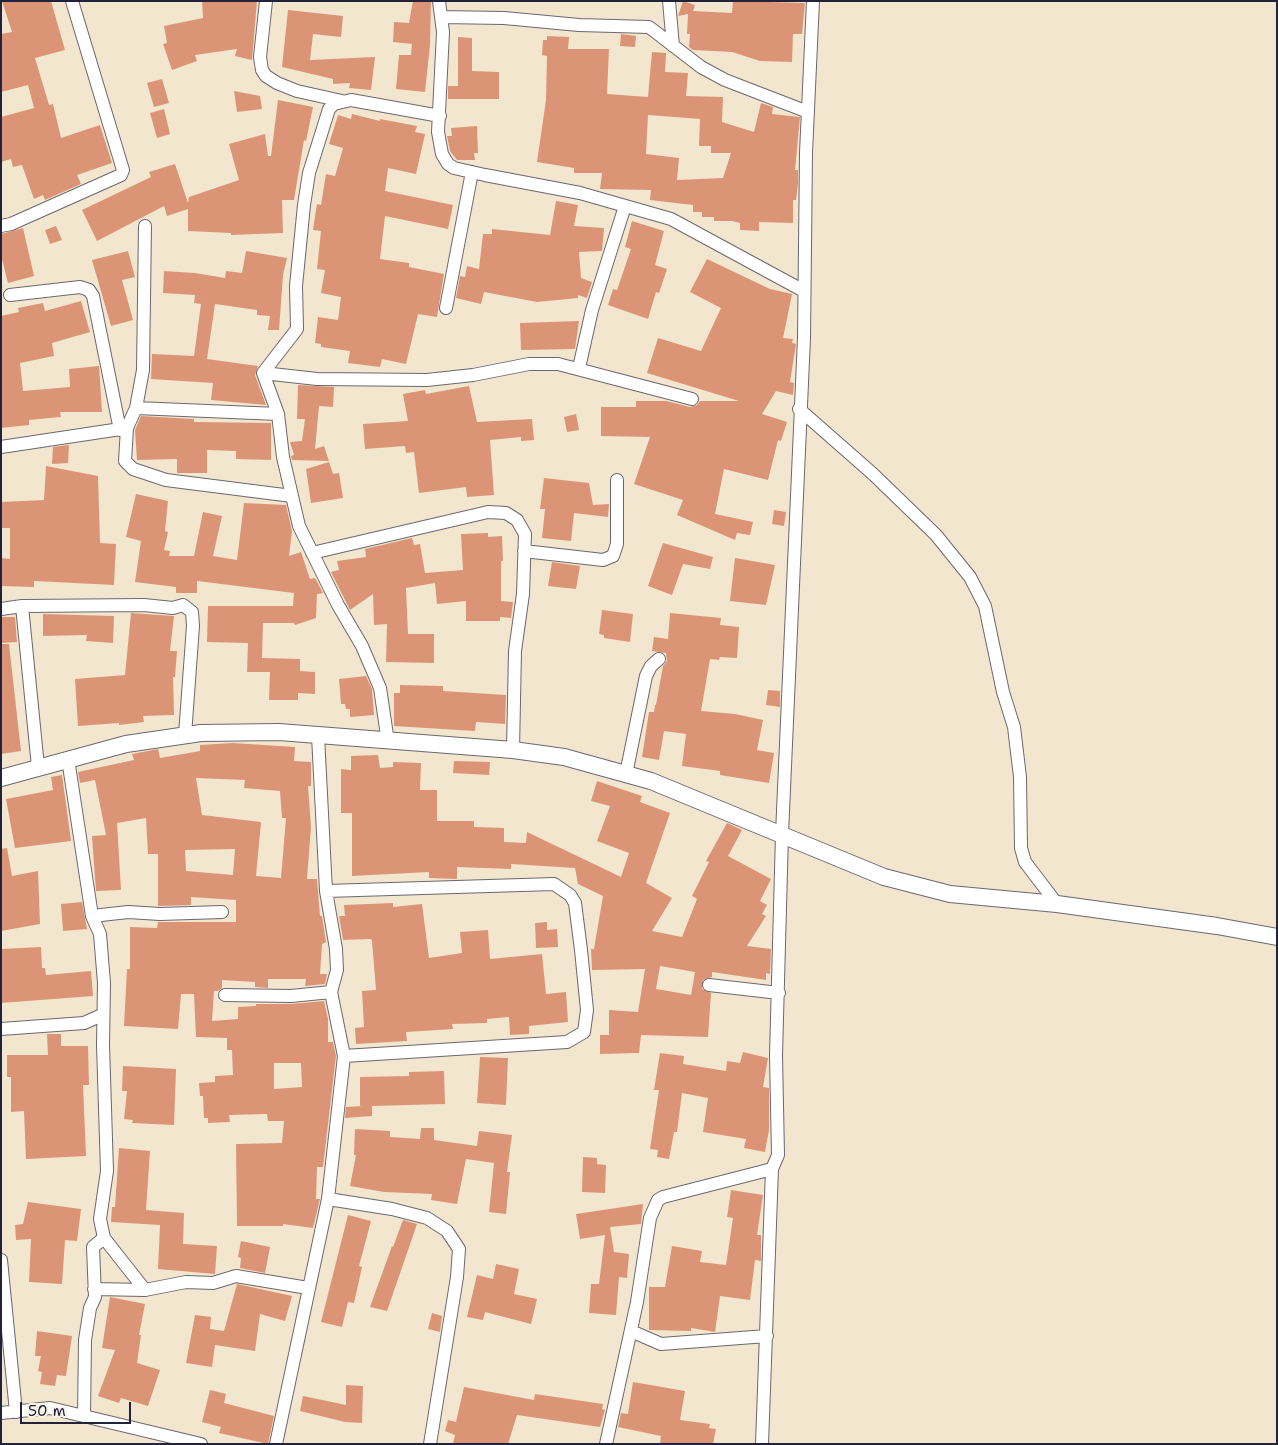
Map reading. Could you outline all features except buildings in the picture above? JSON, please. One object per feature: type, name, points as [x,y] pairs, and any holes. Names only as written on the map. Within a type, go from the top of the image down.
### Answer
[{"type":"street","points":[[1,226],[11,224],[121,175],[123,170],[72,1]]},
{"type":"street","points":[[266,1],[260,57],[262,70],[266,76],[277,84],[297,91],[342,101],[350,100],[440,116]]},
{"type":"street","points":[[439,1],[443,32],[438,132],[445,159],[454,168],[580,193],[671,219],[804,291]]},
{"type":"street","points":[[669,1],[672,17],[673,46]]},
{"type":"street","points":[[762,1444],[772,1169],[778,1155],[776,1055],[782,834],[804,291],[808,112],[813,1]]},
{"type":"street","points":[[441,17],[504,18],[580,25],[639,26],[655,30],[701,67],[725,80],[808,112]]},
{"type":"street","points":[[655,30],[672,17]]},
{"type":"street","points":[[263,373],[297,329],[299,249],[309,173],[329,109],[342,101]]},
{"type":"street","points":[[446,308],[472,172]]},
{"type":"street","points":[[579,368],[592,310],[625,206]]},
{"type":"street","points":[[124,429],[136,408],[143,370],[145,226]]},
{"type":"street","points":[[10,295],[80,287],[89,290],[93,296],[124,429],[125,461],[133,470],[166,480],[292,496]]},
{"type":"street","points":[[263,373],[317,379],[345,377],[427,380],[473,375],[529,364],[558,364],[692,399]]},
{"type":"street","points":[[263,373],[278,414],[282,457],[299,526],[338,605],[362,646],[380,688],[388,742]]},
{"type":"street","points":[[136,408],[278,414]]},
{"type":"street","points":[[799,409],[873,474],[936,535],[970,577],[986,606],[1003,692],[1014,727],[1020,777],[1021,848],[1025,862],[1057,904]]},
{"type":"street","points":[[1,447],[124,429]]},
{"type":"street","points":[[524,551],[603,560],[613,556],[617,544],[617,480]]},
{"type":"street","points":[[312,553],[488,512],[506,513],[517,520],[525,534],[523,594],[515,651],[513,750]]},
{"type":"street","points":[[1,608],[22,606],[144,605],[173,608],[183,605],[192,612],[193,626],[185,735]]},
{"type":"street","points":[[22,606],[38,767]]},
{"type":"street","points":[[626,774],[646,676],[651,666],[659,660]]},
{"type":"street","points":[[1,778],[126,744],[201,733],[279,732],[388,742],[513,750],[564,757],[651,781],[884,877],[950,894],[1057,904],[1277,937]]},
{"type":"street","points":[[276,1444],[328,1199],[344,1056],[331,992],[337,970],[336,949],[326,891],[318,736]]},
{"type":"street","points":[[68,759],[92,916],[100,934],[104,983],[102,1015],[107,1171],[100,1218],[104,1238],[145,1290]]},
{"type":"street","points":[[326,891],[554,884],[570,895],[576,903],[587,1010],[584,1032],[567,1042],[344,1056]]},
{"type":"street","points":[[92,916],[128,912],[160,914],[222,912]]},
{"type":"street","points":[[709,985],[778,993]]},
{"type":"street","points":[[225,995],[290,996],[331,992]]},
{"type":"street","points":[[1,1029],[84,1023],[102,1015]]},
{"type":"street","points":[[606,1444],[631,1331],[645,1257],[650,1218],[658,1200],[663,1196],[772,1169]]},
{"type":"street","points":[[328,1199],[392,1209],[427,1218],[447,1231],[459,1249],[457,1277],[430,1444]]},
{"type":"street","points":[[84,1416],[85,1340],[90,1308],[95,1297],[93,1247],[104,1238]]},
{"type":"street","points":[[1,1260],[16,1412]]},
{"type":"street","points":[[94,1289],[145,1290],[186,1282],[214,1283],[236,1276],[308,1288]]},
{"type":"street","points":[[631,1331],[661,1344],[767,1336]]},
{"type":"street","points":[[1,1414],[50,1408],[201,1444]]}]
